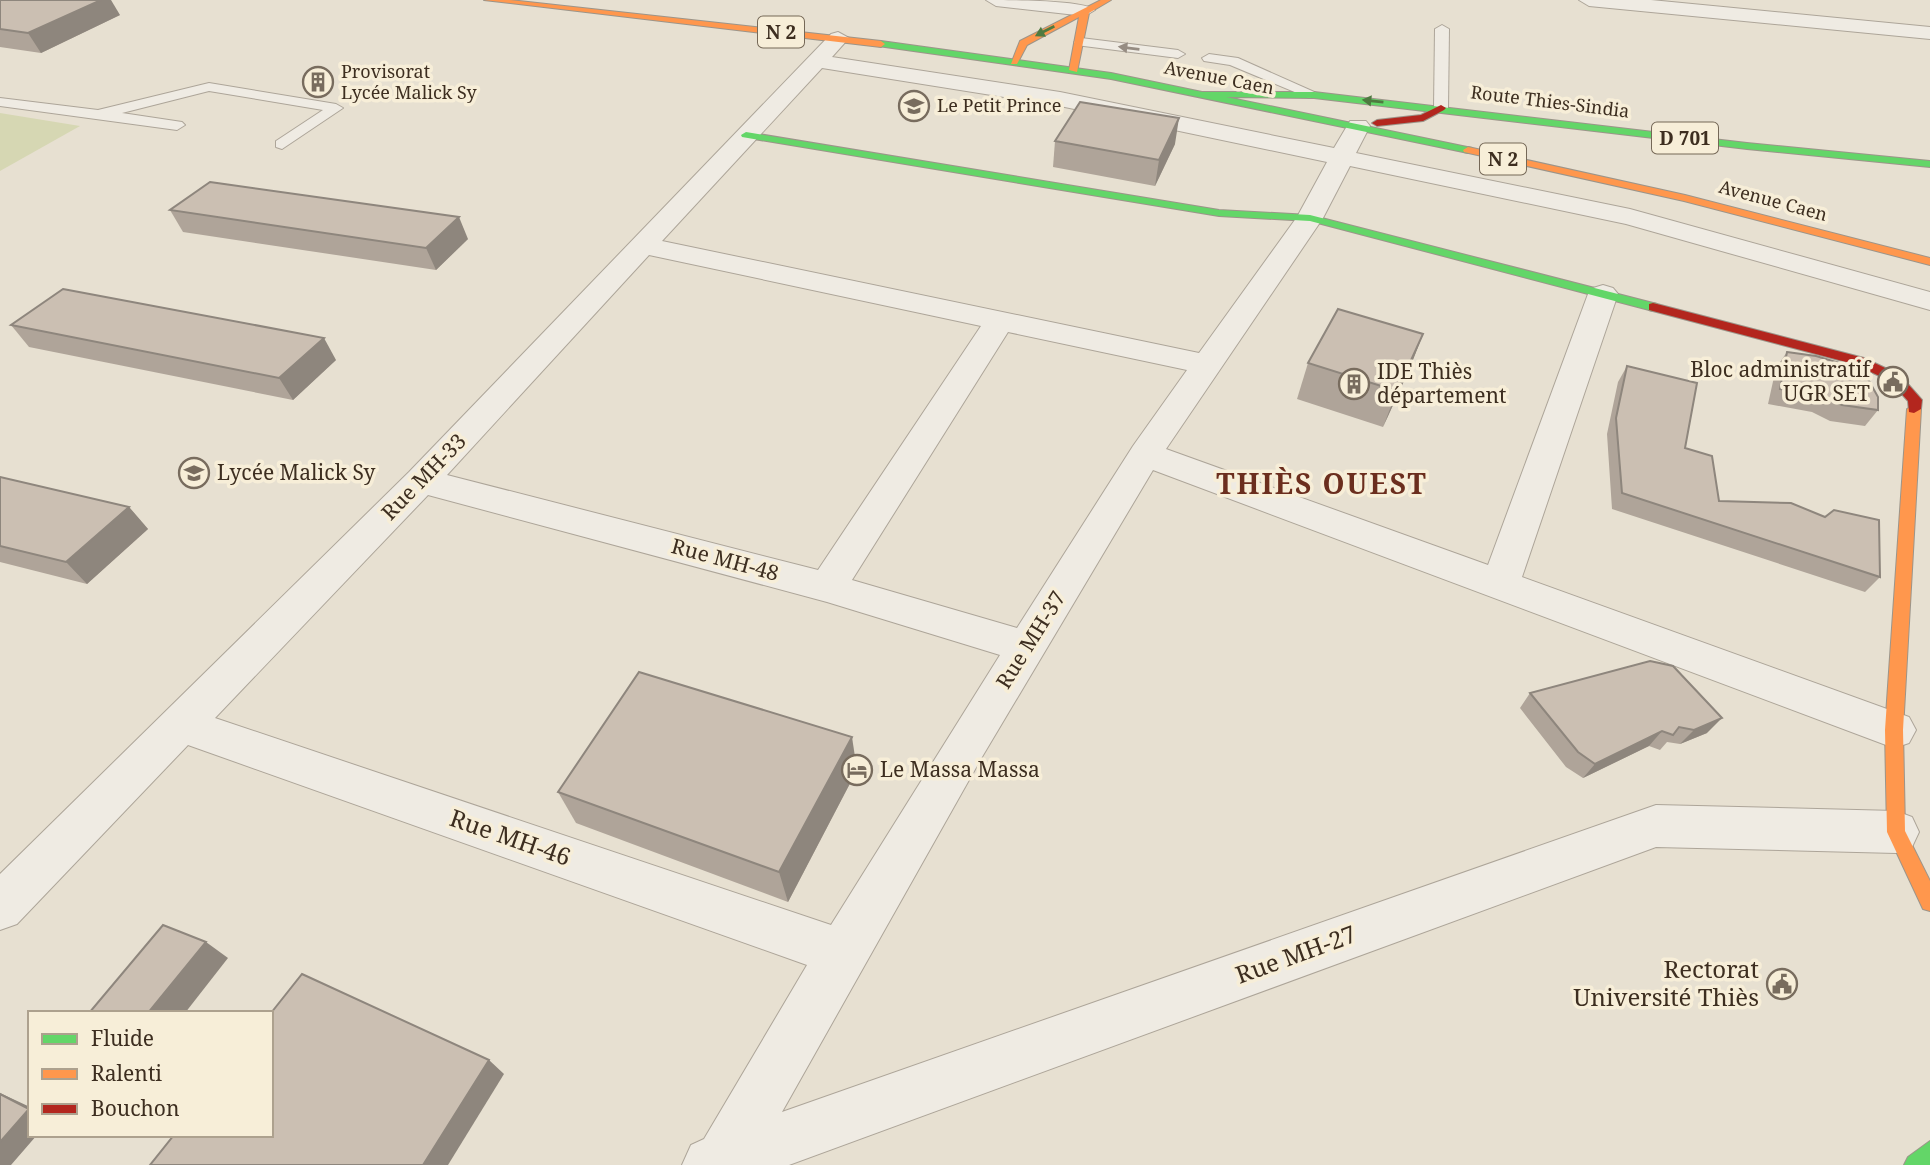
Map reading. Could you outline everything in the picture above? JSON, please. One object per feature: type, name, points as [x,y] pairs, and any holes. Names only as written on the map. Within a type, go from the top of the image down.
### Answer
[{"type":"main road","name":"Avenue Caen","points":[[488,0],[827,50],[1014,62],[1074,70],[1205,94],[1350,142],[1685,198],[1930,262]]},
{"type":"main road","points":[[1014,62],[1023,43],[1107,0]]},
{"type":"main road","points":[[1074,70],[1086,10]]},
{"type":"main road","name":"Route Thies-Sindia","points":[[1205,94],[1314,95],[1723,143],[1930,164]]},
{"type":"main road","points":[[1350,142],[1423,118],[1441,108]]},
{"type":"main road","points":[[746,135],[1219,213],[1310,218],[1859,361],[1884,371],[1911,392],[1915,400],[1894,730],[1896,832],[1930,902]]},
{"type":"main road","points":[[1916,1165],[1930,1153]]},
{"type":"street","points":[[996,0],[1086,10]]},
{"type":"street","points":[[1589,0],[1657,3],[1930,33]]},
{"type":"street","points":[[1782,0],[1794,20]]},
{"type":"street","name":"Rue MH-33","points":[[0,907],[421,481],[827,50]]},
{"type":"street","points":[[827,50],[1060,99],[1350,142],[1930,301]]},
{"type":"street","name":"Rue MH-37","points":[[719,1163],[842,953],[1145,454],[1310,218],[1350,142]]},
{"type":"street","points":[[644,246],[1208,365]]},
{"type":"street","points":[[1500,585],[1603,294]]},
{"type":"street","points":[[827,587],[1000,321]]},
{"type":"street","points":[[1145,454],[1894,730]]},
{"type":"street","name":"Rue MH-48","points":[[421,481],[827,587],[1027,647]]},
{"type":"street","name":"Rue MH-46","points":[[179,724],[842,953]]},
{"type":"street","name":"Rue MH-27","points":[[719,1163],[1656,825],[1896,832]]},
{"type":"lane","points":[[1441,108],[1442,29]]},
{"type":"lane","points":[[1081,42],[1178,54]]},
{"type":"lane","points":[[1209,58],[1233,61],[1314,95]]},
{"type":"lane","points":[[97,115],[209,87],[336,108],[282,144]]},
{"type":"lane","points":[[0,102],[177,125]]},
{"type":"green space","points":[[0,113],[80,126],[0,171]]},
{"type":"building","points":[[0,0],[101,0],[28,33],[0,29]]},
{"type":"building","points":[[1080,102],[1179,118],[1159,160],[1055,141]]},
{"type":"building","points":[[210,182],[459,217],[426,248],[170,210]]},
{"type":"building","points":[[63,289],[324,338],[279,378],[11,325]]},
{"type":"building","points":[[1338,309],[1423,334],[1397,391],[1308,363]]},
{"type":"building","points":[[1787,352],[1816,356],[1863,370],[1878,397],[1878,410],[1842,405],[1824,397],[1780,389]]},
{"type":"building","points":[[1627,366],[1697,383],[1685,448],[1712,456],[1719,501],[1791,503],[1825,517],[1834,510],[1879,520],[1880,577],[1622,493],[1616,418]]},
{"type":"building","points":[[0,477],[129,507],[66,562],[0,546]]},
{"type":"building","points":[[1650,661],[1673,666],[1722,718],[1694,730],[1679,727],[1673,735],[1662,731],[1595,764],[1578,752],[1530,693]]},
{"type":"building","points":[[639,672],[852,737],[779,872],[558,792]]},
{"type":"building","points":[[163,925],[206,942],[150,1011],[91,1011]]},
{"type":"building","points":[[302,974],[489,1060],[423,1165],[150,1165],[172,1137],[273,1137],[273,1011]]},
{"type":"building","points":[[0,1094],[28,1110],[0,1142]]},
{"type":"traffic: fast","points":[[881,44],[1111,76],[1468,150]]},
{"type":"traffic: fast","points":[[1205,94],[1314,95],[1747,146],[1930,164]]},
{"type":"traffic: fast","points":[[746,135],[1219,213],[1310,218],[1653,307]]},
{"type":"traffic: fast","points":[[1916,1165],[1930,1153]]},
{"type":"traffic: slow","points":[[488,0],[881,44]]},
{"type":"traffic: slow","points":[[1014,62],[1023,43],[1107,0]]},
{"type":"traffic: slow","points":[[1074,70],[1085,10]]},
{"type":"traffic: slow","points":[[1468,150],[1685,198],[1930,262]]},
{"type":"traffic: slow","points":[[1914,409],[1894,730],[1896,832],[1930,902]]},
{"type":"traffic: jam","points":[[1377,123],[1423,118],[1441,108]]},
{"type":"traffic: jam","points":[[1653,307],[1859,361],[1895,378],[1915,400],[1914,409]]},
{"type":"place","name":"Provisorat Lycée Malick Sy","points":[[318,82]]},
{"type":"place","name":"Le Petit Prince","points":[[914,106]]},
{"type":"place","name":"Bloc administratif UGR SET","points":[[1893,382]]},
{"type":"place","name":"IDE Thiès département","points":[[1354,384]]},
{"type":"place","name":"Lycée Malick Sy","points":[[194,473]]},
{"type":"place","name":"Le Massa Massa","points":[[857,770]]},
{"type":"place","name":"Rectorat Université Thiès","points":[[1782,984]]},
{"type":"district","name":"THIÈS OUEST","points":[[1322,484]]}]
